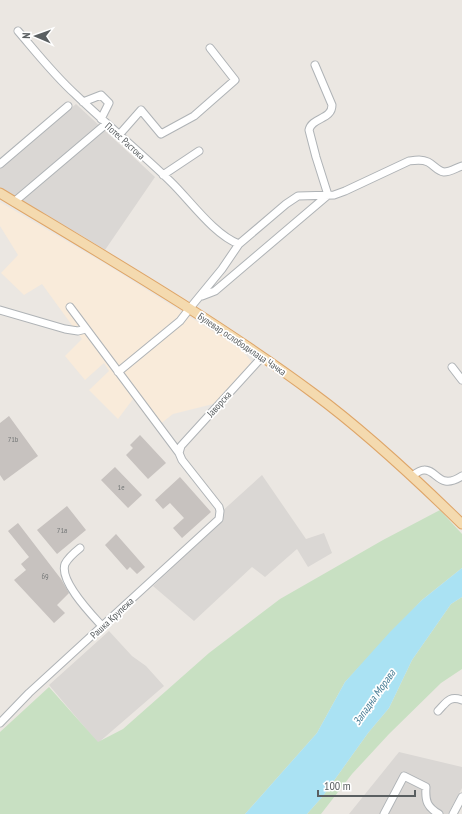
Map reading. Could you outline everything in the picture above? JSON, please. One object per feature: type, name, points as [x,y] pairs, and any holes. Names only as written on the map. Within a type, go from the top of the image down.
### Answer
[{"type":"main road","name":"Булевар ослободилаца Чачка","points":[[0,193],[190,308],[262,357],[330,406],[412,476],[462,524]]},
{"type":"street","name":"Потес Растока","points":[[18,31],[51,69],[83,102],[163,175],[214,227],[230,241],[239,244]]},
{"type":"street","points":[[119,136],[141,110],[161,134],[194,116],[235,80],[210,48]]},
{"type":"street","points":[[315,65],[332,105],[331,113],[313,123],[309,130],[328,195]]},
{"type":"street","points":[[14,202],[104,122],[109,103],[101,95],[83,102]]},
{"type":"street","points":[[0,164],[68,106]]},
{"type":"street","points":[[163,175],[199,151]]},
{"type":"street","points":[[118,372],[180,321],[222,269],[239,244],[286,204],[298,196],[328,195],[345,191],[409,161],[418,160],[427,162],[443,172],[462,166]]},
{"type":"street","points":[[200,296],[215,291],[328,195]]},
{"type":"street","points":[[70,307],[179,453]]},
{"type":"street","points":[[0,310],[65,329],[78,331],[86,329]]},
{"type":"street","name":"Јаворска","points":[[179,453],[181,446],[262,357]]},
{"type":"street","points":[[452,367],[462,380]]},
{"type":"street","name":"Рашка Крупежа","points":[[0,723],[30,693],[219,519],[219,507],[182,460],[179,453]]},
{"type":"street","points":[[412,476],[425,470],[430,471],[438,478],[446,481],[454,480],[462,476]]},
{"type":"street","points":[[80,548],[66,562],[64,571],[70,586],[90,613],[102,626]]},
{"type":"street","points":[[438,711],[450,699],[454,698],[462,700]]},
{"type":"street","points":[[384,814],[404,776],[426,787],[425,799],[431,809],[439,814]]},
{"type":"street","points":[[453,814],[462,797]]},
{"type":"shaded area","points":[[76,104],[155,177],[105,250],[0,189],[0,168]]},
{"type":"shaded area","points":[[0,202],[109,266],[241,349],[256,367],[221,402],[173,414],[155,428],[133,399],[118,419],[89,390],[109,371],[104,363],[85,380],[65,356],[82,339],[42,284],[24,295],[1,273],[18,255],[0,226]]},
{"type":"shaded area","points":[[262,475],[306,539],[324,533],[332,553],[308,567],[297,549],[265,577],[252,567],[194,621],[153,586],[218,525],[219,514]]},
{"type":"shaded area","points":[[109,631],[132,656],[146,666],[164,686],[98,743],[49,685]]},
{"type":"shaded area","points":[[399,752],[462,767],[462,788],[448,814],[349,814]]},
{"type":"green space","points":[[440,510],[462,534],[462,568],[422,600],[345,682],[317,733],[245,814],[0,814],[0,732],[49,687],[98,742],[123,729],[209,653],[280,599],[383,540]]},
{"type":"green space","points":[[462,597],[462,669],[441,683],[389,734],[352,774],[321,814],[307,814],[323,796],[368,733],[389,708],[412,660],[451,604]]},
{"type":"water","name":"Западна Морава","points":[[462,568],[462,597],[451,604],[412,660],[389,708],[368,733],[323,796],[307,814],[245,814],[317,733],[345,682],[390,632],[422,600]]},
{"type":"building","points":[[9,416],[38,456],[4,481],[0,475],[0,423]]},
{"type":"building","points":[[140,435],[166,463],[148,479],[126,455],[133,448],[130,445]]},
{"type":"building","points":[[115,467],[142,495],[128,508],[101,480]]},
{"type":"building","points":[[180,477],[211,512],[182,538],[173,528],[184,518],[170,503],[163,509],[155,500]]},
{"type":"building","points":[[67,506],[86,530],[57,554],[37,530]]},
{"type":"building","points":[[18,523],[61,579],[69,593],[57,605],[65,613],[54,623],[14,580],[26,570],[21,564],[29,557],[8,531]]},
{"type":"building","points":[[116,534],[145,567],[137,574],[130,567],[127,570],[105,545]]}]
